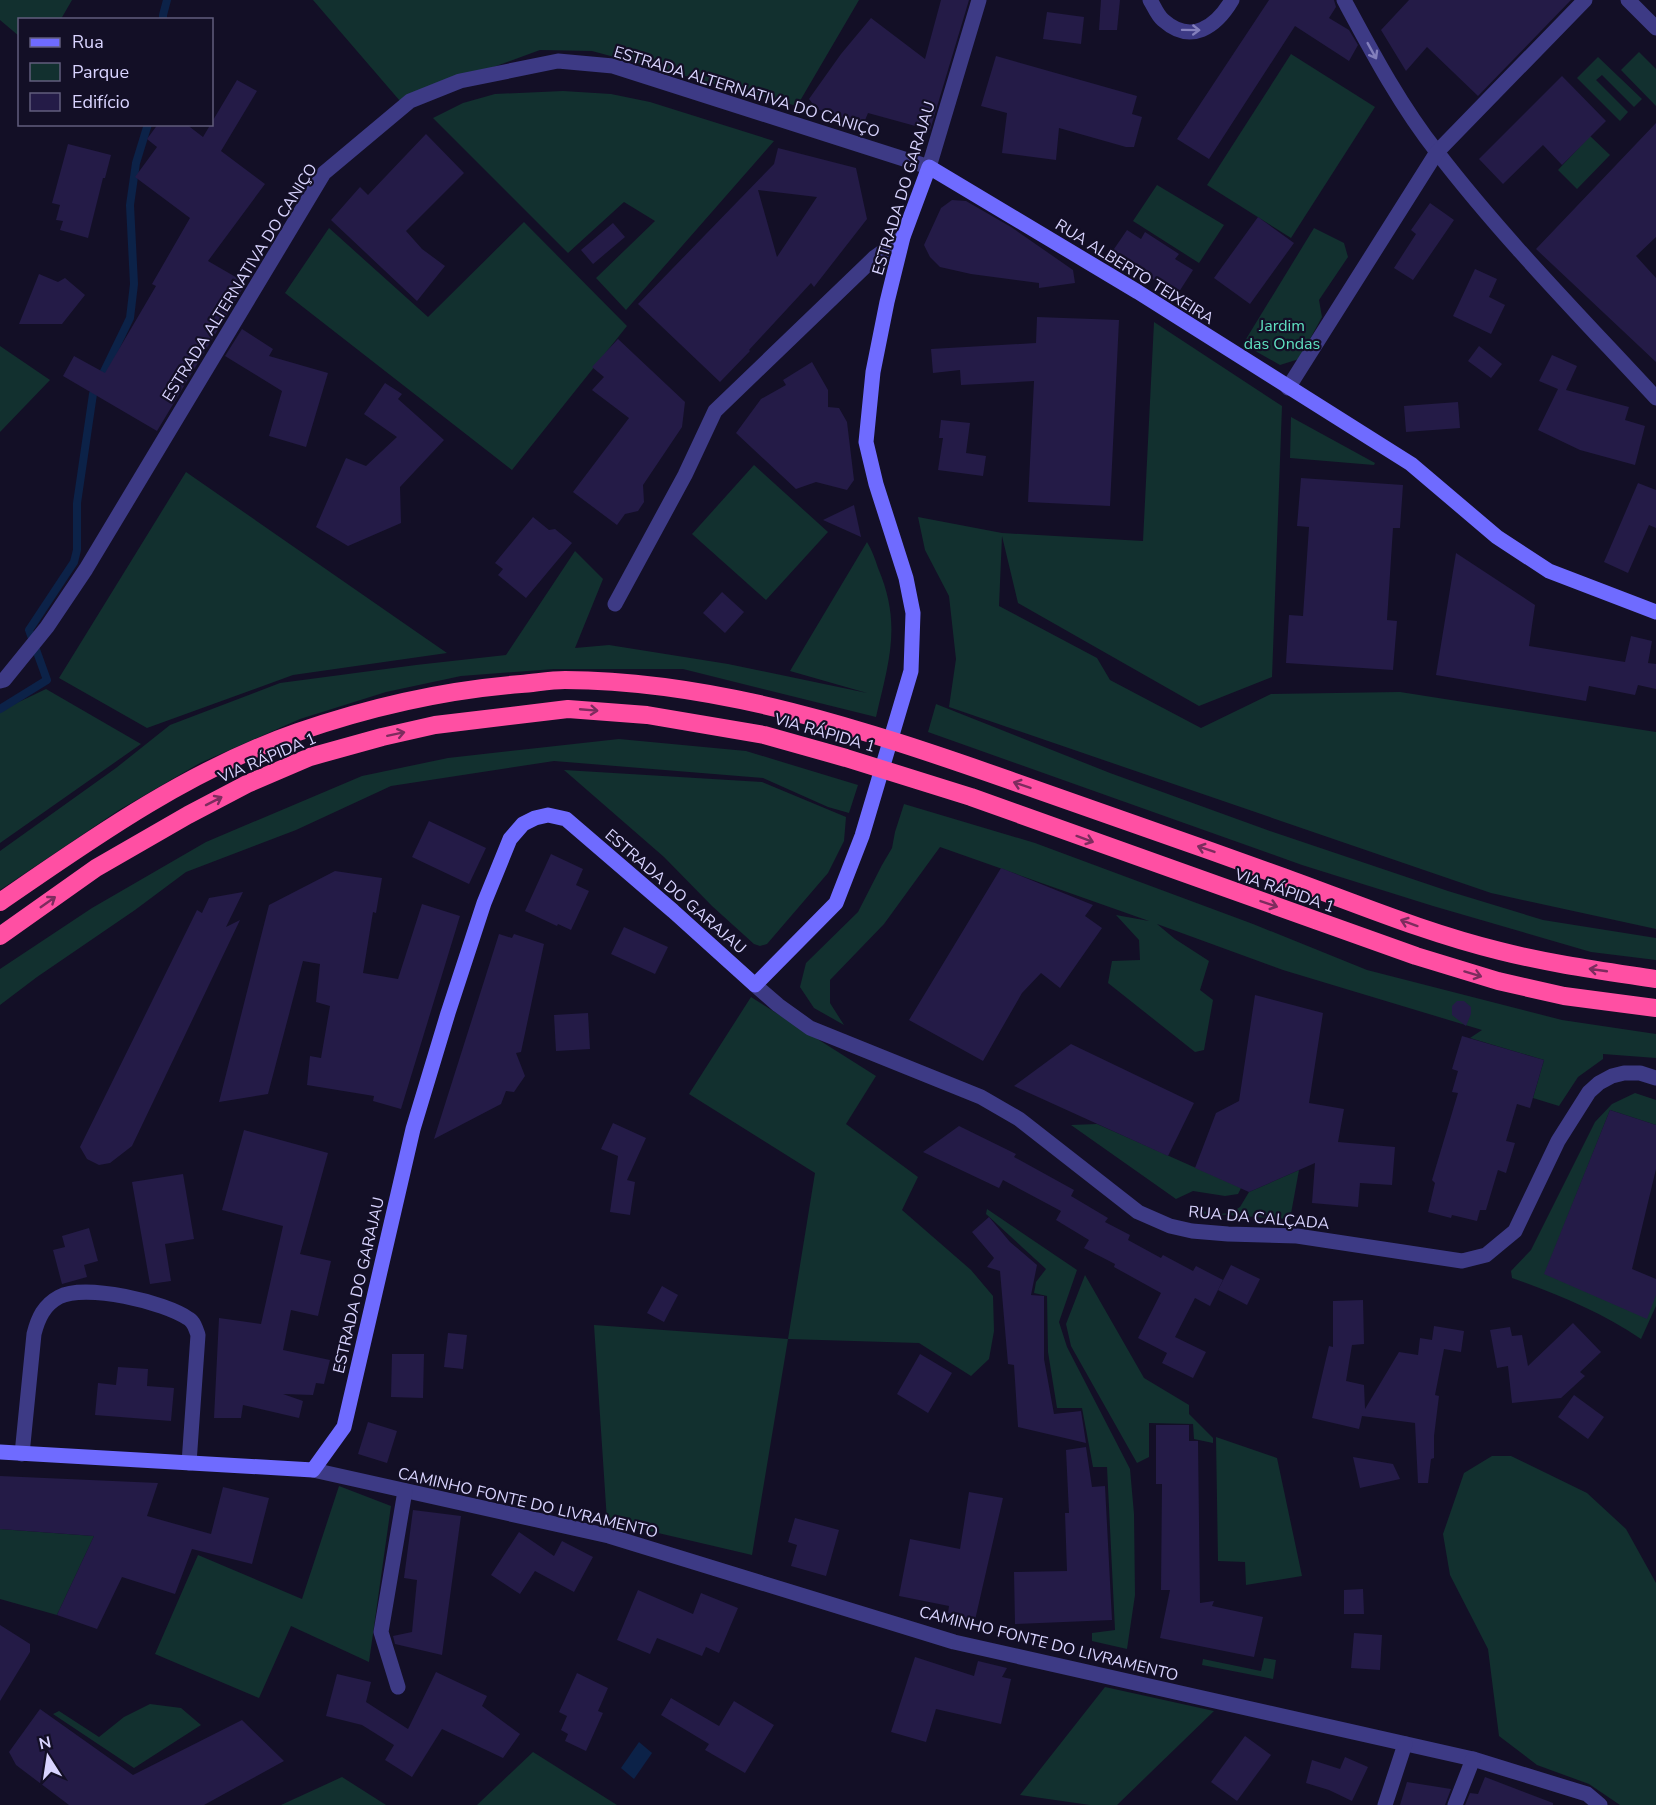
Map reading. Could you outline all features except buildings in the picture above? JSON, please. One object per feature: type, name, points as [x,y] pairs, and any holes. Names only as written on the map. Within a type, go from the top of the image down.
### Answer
[{"type":"highway","name":"VIA RÁPIDA 1","points":[[0,902],[77,849],[176,788],[296,733],[374,708],[428,696],[484,687],[562,680],[585,681],[643,684],[766,704],[856,729],[976,768],[1425,929],[1498,951],[1551,962],[1656,978]]},
{"type":"highway","name":"VIA RÁPIDA 1","points":[[0,936],[96,868],[247,784],[310,757],[435,725],[568,709],[647,715],[764,735],[971,797],[1394,948],[1488,978],[1564,996],[1656,1008]]},
{"type":"street","name":"ESTRADA DO GARAJAU","points":[[313,1470],[344,1426],[413,1129],[484,903],[510,839],[523,824],[548,815],[566,819],[755,985],[836,903],[862,836],[911,671],[913,613],[906,578],[876,484],[866,442],[873,372],[903,237],[929,167],[979,0]]},
{"type":"street","points":[[1150,0],[1161,19],[1175,28],[1190,33],[1215,23],[1226,12],[1232,0]]},
{"type":"street","points":[[1344,0],[1391,87],[1437,152],[1509,238],[1656,398]]},
{"type":"street","points":[[1288,388],[1437,152],[1585,0]]},
{"type":"street","points":[[1628,0],[1656,28]]},
{"type":"street","name":"ESTRADA ALTERNATIVA DO CANIÇO","points":[[2,681],[47,627],[86,569],[324,172],[410,101],[460,81],[558,61],[613,66],[929,167]]},
{"type":"street","name":"RUA ALBERTO TEIXEIRA","points":[[929,167],[1128,286],[1411,464],[1497,537],[1549,571],[1656,612]]},
{"type":"street","points":[[615,604],[685,475],[715,411],[875,257],[903,237]]},
{"type":"street","name":"RUA DA CALÇADA","points":[[755,985],[810,1028],[981,1097],[1009,1114],[1138,1212],[1170,1226],[1192,1231],[1228,1234],[1297,1236],[1462,1261],[1486,1255],[1515,1231],[1558,1141],[1589,1092],[1599,1083],[1624,1073],[1640,1073],[1656,1078]]},
{"type":"street","points":[[22,1454],[37,1322],[41,1312],[60,1297],[71,1292],[86,1291],[144,1299],[190,1319],[196,1327],[198,1335],[189,1463]]},
{"type":"street","points":[[0,1452],[313,1470]]},
{"type":"street","name":"CAMINHO FONTE DO LIVRAMENTO","points":[[313,1470],[609,1536],[954,1642],[1473,1759],[1587,1794],[1600,1805]]},
{"type":"street","points":[[398,1687],[381,1632],[405,1491]]},
{"type":"street","points":[[1385,1805],[1405,1744]]},
{"type":"street","points":[[1455,1805],[1473,1759]]},
{"type":"green space","points":[[0,0],[72,0],[62,18],[18,18],[18,35],[0,20]]},
{"type":"green space","points":[[313,0],[859,0],[797,106],[592,51],[540,50],[400,101]]},
{"type":"green space","points":[[1639,52],[1656,69],[1656,106],[1621,70]]},
{"type":"green space","points":[[1291,54],[1375,107],[1291,238],[1207,185]]},
{"type":"green space","points":[[1598,57],[1642,99],[1634,107],[1602,75],[1596,80],[1628,112],[1620,121],[1577,78]]},
{"type":"green space","points":[[563,91],[611,94],[650,102],[774,141],[626,310],[596,278],[655,221],[624,202],[568,253],[433,118],[463,103],[495,94]]},
{"type":"green space","points":[[1590,136],[1610,155],[1577,189],[1558,170]]},
{"type":"green space","points":[[1157,185],[1224,225],[1199,263],[1133,221]]},
{"type":"green space","points":[[524,222],[627,326],[512,470],[285,293],[329,228],[428,317]]},
{"type":"green space","name":"Jardim das Ondas","points":[[1314,228],[1344,243],[1348,257],[1319,300],[1322,317],[1299,359],[1280,365],[1243,344]]},
{"type":"green space","points":[[1154,322],[1282,406],[1272,677],[1199,706],[1018,603],[1002,536],[999,606],[1097,658],[1110,680],[1201,728],[1271,694],[1400,692],[1656,732],[1656,929],[1491,893],[949,707],[956,659],[949,596],[925,550],[918,517],[1002,533],[1143,541]]},
{"type":"green space","points":[[0,346],[50,380],[0,432]]},
{"type":"green space","points":[[1291,417],[1375,463],[1374,465],[1290,458]]},
{"type":"green space","points":[[754,465],[828,532],[766,600],[692,534]]},
{"type":"green space","points":[[186,472],[447,653],[293,675],[147,728],[59,678]]},
{"type":"green space","points":[[867,542],[885,588],[890,607],[891,625],[889,660],[876,717],[683,669],[554,669],[461,676],[386,692],[300,719],[200,763],[119,810],[0,890],[0,851],[116,768],[170,725],[280,683],[506,655],[575,551],[603,579],[575,648],[609,645],[728,664],[867,693],[790,671]]},
{"type":"green space","points":[[46,689],[141,744],[0,843],[0,711]]},
{"type":"green space","points":[[936,704],[1110,773],[1273,832],[1448,891],[1543,920],[1656,938],[1656,960],[1591,952],[1302,865],[928,732]]},
{"type":"green space","points":[[619,739],[746,751],[858,785],[849,813],[828,807],[763,778],[554,761],[391,786],[296,830],[186,872],[0,1005],[0,969],[92,908],[206,842],[362,776],[448,758]]},
{"type":"green space","points":[[564,770],[762,782],[846,817],[844,841],[828,873],[767,944],[760,946],[754,944],[712,906],[664,857]]},
{"type":"green space","points":[[904,804],[1035,843],[1253,924],[1367,970],[1562,1020],[1656,1034],[1656,1058],[1603,1054],[1603,1059],[1578,1077],[1559,1106],[1533,1098],[1544,1060],[1470,1038],[1482,1030],[1283,970],[1157,924],[1209,961],[1200,990],[1213,1000],[1204,1050],[1195,1052],[1108,983],[1112,961],[1140,960],[1139,940],[1116,915],[1149,921],[940,847],[884,924],[830,980],[830,1003],[844,1025],[814,1008],[800,987],[806,963],[858,912],[892,848]]},
{"type":"green space","points":[[751,997],[876,1076],[846,1124],[918,1177],[902,1210],[971,1270],[993,1296],[994,1331],[989,1359],[971,1376],[919,1343],[788,1339],[815,1173],[689,1094]]},
{"type":"green space","points":[[1635,1093],[1656,1100],[1656,1125],[1610,1110],[1545,1273],[1656,1295],[1656,1306],[1641,1339],[1578,1304],[1512,1278],[1511,1271],[1531,1250],[1595,1122],[1612,1104]]},
{"type":"green space","points":[[1097,1124],[1241,1188],[1238,1194],[1225,1196],[1193,1191],[1176,1199],[1071,1125]]},
{"type":"green space","points":[[1299,1170],[1290,1219],[1194,1213],[1195,1210],[1221,1214],[1232,1212],[1240,1207],[1249,1192]]},
{"type":"green space","points":[[987,1209],[1077,1270],[1059,1322],[1067,1347],[1130,1469],[1134,1514],[1135,1595],[1127,1649],[1092,1641],[1092,1633],[1115,1630],[1107,1467],[1093,1467],[1082,1408],[1057,1408],[1048,1352],[1047,1296],[1034,1293],[1036,1282],[1046,1269],[986,1214]]},
{"type":"green space","points":[[1085,1275],[1144,1378],[1189,1405],[1189,1414],[1213,1438],[1213,1443],[1194,1439],[1193,1424],[1149,1423],[1149,1457],[1137,1463],[1071,1346],[1066,1324]]},
{"type":"green space","points":[[594,1325],[788,1339],[752,1555],[607,1521]]},
{"type":"green space","points":[[1216,1437],[1277,1458],[1302,1576],[1246,1585],[1245,1562],[1218,1561]]},
{"type":"green space","points":[[1492,1456],[1511,1456],[1587,1493],[1626,1529],[1656,1583],[1656,1805],[1620,1805],[1589,1784],[1537,1765],[1499,1736],[1488,1649],[1450,1575],[1443,1534],[1464,1473]]},
{"type":"green space","points":[[339,1486],[391,1506],[369,1662],[291,1626],[259,1698],[155,1654],[198,1555],[302,1599]]},
{"type":"green space","points":[[0,1529],[94,1536],[57,1615],[0,1599]]},
{"type":"green space","points":[[1264,1658],[1276,1660],[1273,1679],[1202,1665],[1203,1659],[1261,1671]]},
{"type":"green space","points":[[1105,1687],[1214,1711],[1117,1805],[1090,1805],[1020,1795]]},
{"type":"green space","points":[[150,1704],[181,1708],[201,1725],[134,1768],[53,1714],[59,1711],[99,1737],[124,1717]]},
{"type":"green space","points":[[533,1752],[617,1805],[477,1805]]},
{"type":"green space","points":[[342,1777],[386,1805],[281,1805]]},
{"type":"water","points":[[639,1742],[652,1753],[634,1779],[621,1768]]},
{"type":"waterway","points":[[163,18],[167,0]]},
{"type":"waterway","points":[[0,709],[47,680],[29,630],[74,562],[77,550],[77,503],[93,394],[130,318],[134,284],[130,205],[136,163],[147,126]]}]
